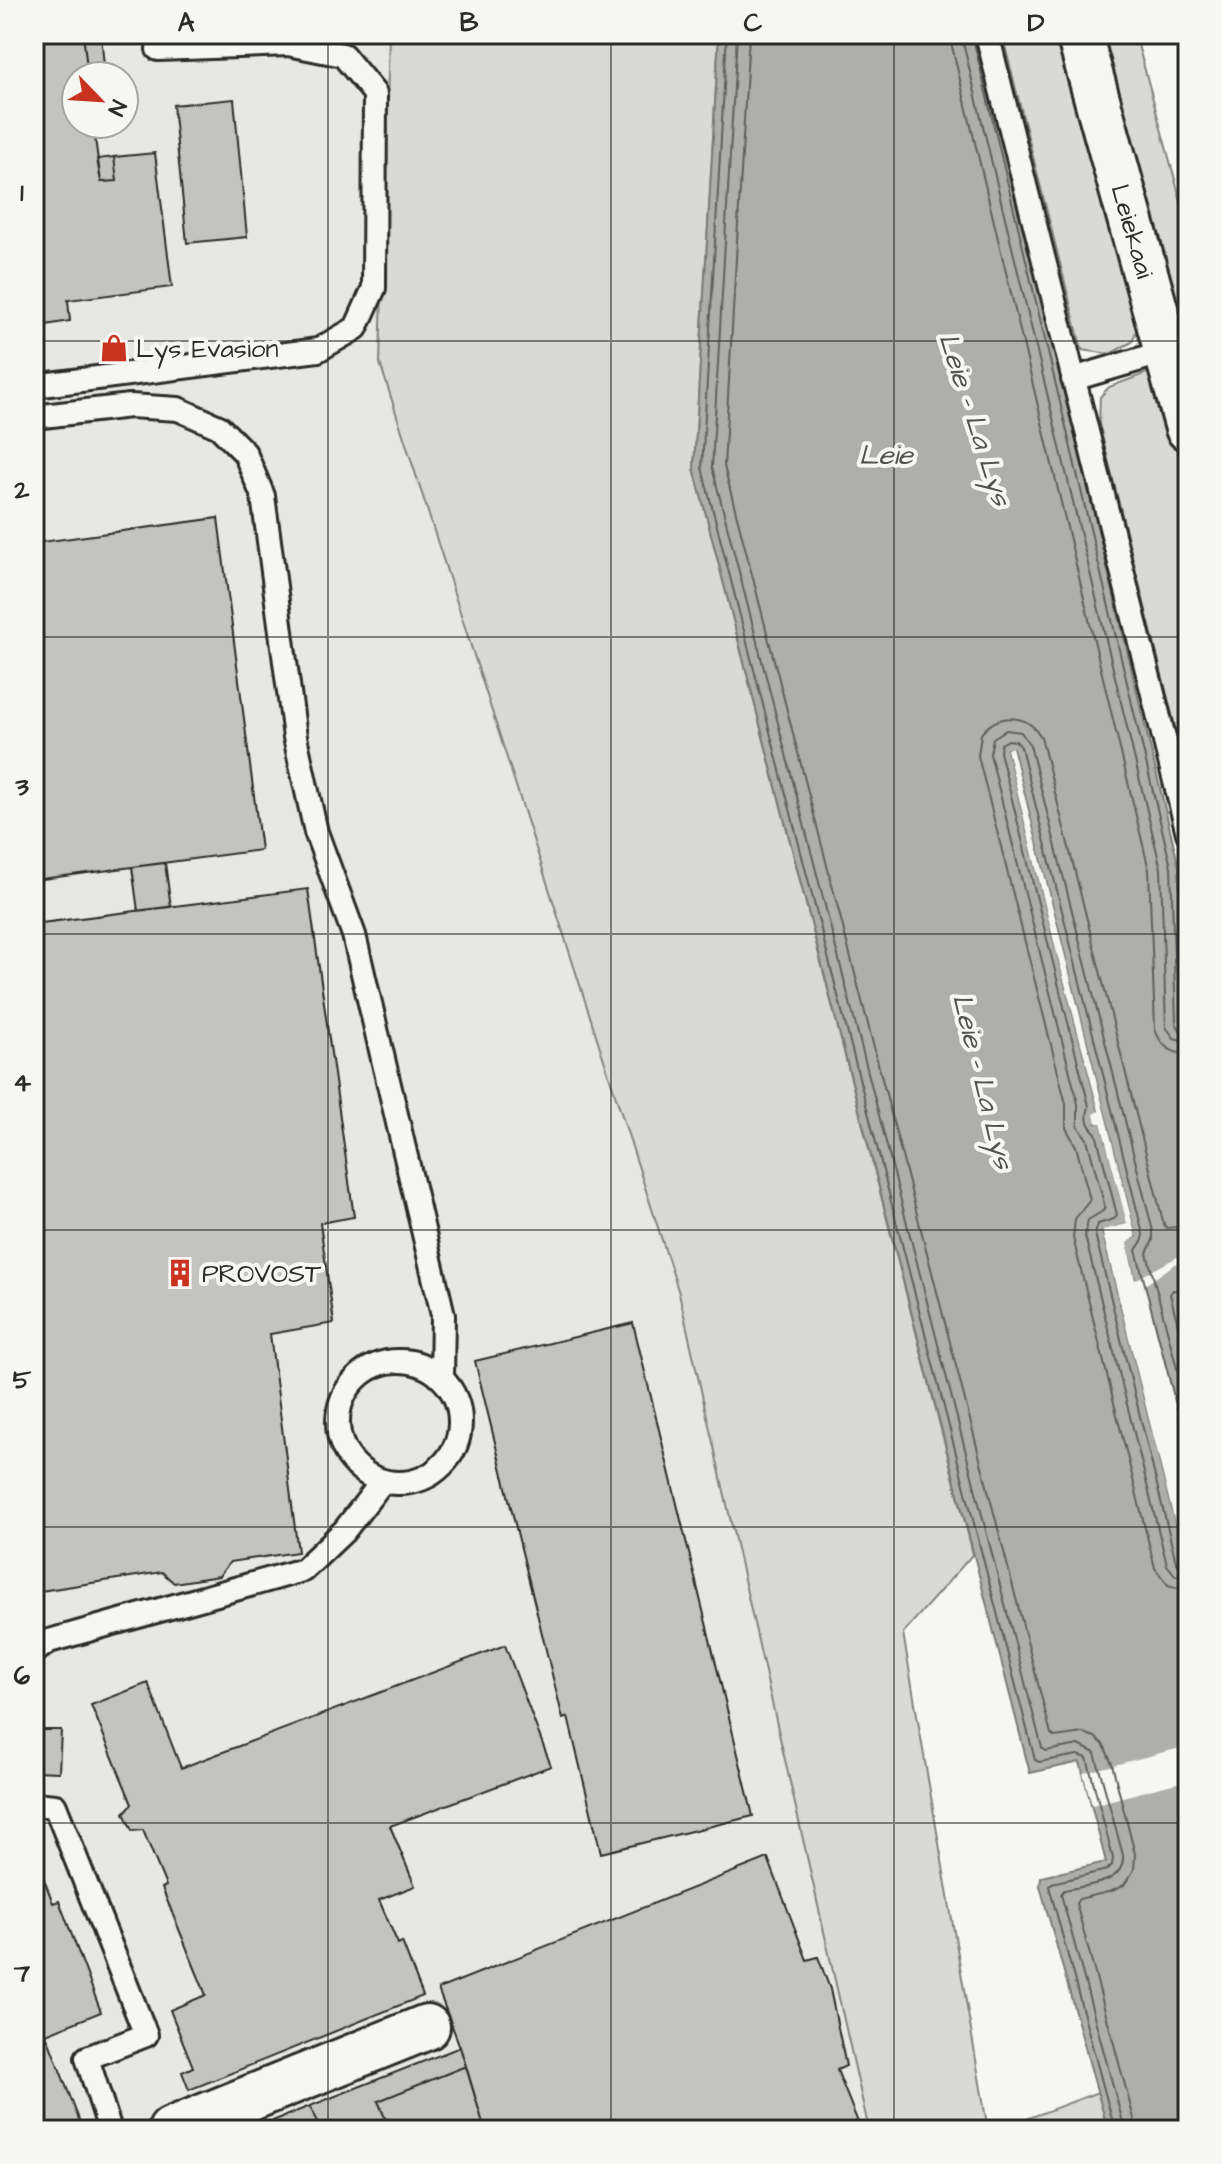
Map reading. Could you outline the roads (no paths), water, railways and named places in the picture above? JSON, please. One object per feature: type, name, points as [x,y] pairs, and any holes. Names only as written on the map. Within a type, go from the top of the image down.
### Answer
[{"type":"street","name":"Leiekaai","points":[[1079,34],[1188,428]]},
{"type":"street","points":[[171,2130],[427,2027]]},
{"type":"lane","points":[[987,34],[1188,833]]},
{"type":"lane","points":[[34,386],[318,350],[356,328],[374,288],[375,94],[343,55],[288,44],[158,49]]},
{"type":"lane","points":[[1073,379],[1168,351]]},
{"type":"lane","points":[[34,417],[130,406],[178,409],[219,427],[245,453],[263,496],[295,737],[316,832],[354,935],[443,1315],[442,1378]]},
{"type":"lane","points":[[405,1361],[425,1366],[442,1378],[454,1394],[460,1413],[460,1434],[452,1453],[439,1469],[422,1479],[402,1484],[382,1482],[364,1473],[349,1459],[340,1441],[337,1421],[341,1401],[351,1383],[366,1370],[385,1362],[405,1361]]},
{"type":"lane","points":[[34,1652],[49,1641],[303,1570],[344,1531],[382,1482]]},
{"type":"lane","points":[[34,1804],[55,1806],[146,2035],[87,2058],[110,2130]]},
{"type":"water","name":"Leie","points":[[719,34],[979,34],[1179,867],[1182,996],[1188,1079],[1188,1256],[1180,1256],[1188,1262],[1188,1483],[1126,1243],[1136,1237],[1013,748],[1007,749],[1099,1112],[1096,1123],[1101,1122],[1128,1224],[1102,1231],[1188,1575],[1188,2130],[1108,2130],[1040,1886],[1041,1877],[1106,1862],[1080,1762],[1030,1773],[694,468]]},
{"type":"place","name":"Lys Evasion","points":[[114,348]]},
{"type":"place","name":"PROVOST","points":[[180,1273]]},
{"type":"water label","name":"Leie - La Lys","points":[[976,419]]},
{"type":"water label","name":"Leie - La Lys","points":[[984,1081]]}]
